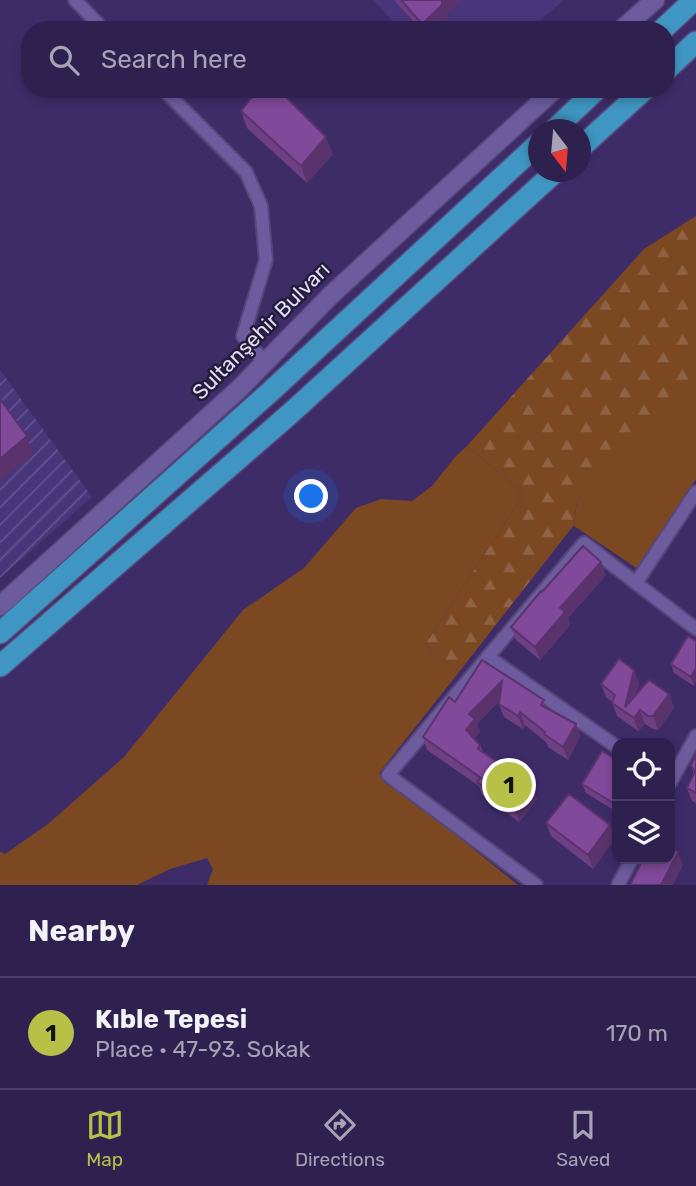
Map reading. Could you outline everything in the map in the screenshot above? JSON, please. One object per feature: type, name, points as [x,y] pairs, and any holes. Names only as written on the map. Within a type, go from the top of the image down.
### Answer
[{"type":"highway","points":[[672,21],[694,0]]},
{"type":"highway","points":[[675,62],[696,43]]},
{"type":"highway","points":[[566,119],[588,98]]},
{"type":"highway","points":[[591,138],[635,98]]},
{"type":"highway","points":[[0,633],[270,392],[528,153]]},
{"type":"highway","points":[[0,666],[292,412],[544,182]]},
{"type":"street","points":[[75,0],[95,21]]},
{"type":"street","points":[[631,21],[655,0]]},
{"type":"street","points":[[172,98],[246,172],[261,206],[267,260],[243,336],[265,363]]},
{"type":"street","name":"Sultanşehir Bulvarı","points":[[0,606],[239,389],[331,295],[545,98]]},
{"type":"street","points":[[636,583],[696,492]]},
{"type":"street","points":[[536,885],[387,775],[584,543],[696,629]]},
{"type":"street","points":[[488,657],[612,744]]},
{"type":"street","points":[[675,774],[696,736]]},
{"type":"street","points":[[618,885],[629,864]]},
{"type":"shaded area","points":[[373,0],[564,0],[540,21],[393,21]]},
{"type":"shaded area","points":[[0,370],[92,497],[0,578]]},
{"type":"green space","points":[[696,216],[696,405],[687,398],[577,500],[574,525],[459,672],[425,645],[524,494],[467,446],[644,249]]},
{"type":"green space","points":[[687,397],[696,405],[696,479],[638,569],[574,526],[577,500]]},
{"type":"green space","points":[[467,446],[524,494],[425,645],[459,672],[379,773],[518,885],[207,885],[213,869],[207,858],[170,869],[137,885],[0,885],[0,852],[5,854],[48,824],[124,757],[243,610],[304,568],[356,508],[381,499],[412,501],[432,486]]},
{"type":"building","points":[[401,0],[442,0],[442,5],[425,21],[419,21]]},
{"type":"building","points":[[251,98],[287,98],[326,137],[301,166],[241,111]]},
{"type":"building","points":[[0,399],[27,436],[0,459]]},
{"type":"building","points":[[583,546],[601,562],[560,608],[565,612],[535,647],[511,627]]},
{"type":"building","points":[[688,636],[696,641],[696,668],[691,677],[671,664]]},
{"type":"building","points":[[619,659],[634,670],[625,707],[649,680],[669,694],[653,716],[640,710],[634,718],[612,703],[615,695],[601,684]]},
{"type":"building","points":[[482,660],[544,700],[541,705],[576,724],[563,747],[520,712],[518,716],[499,704],[502,681],[469,714],[475,719],[466,730],[480,745],[478,749],[533,786],[515,809],[477,782],[481,778],[423,737],[449,697],[455,702]]},
{"type":"building","points":[[602,751],[612,757],[612,802],[582,784]]},
{"type":"building","points":[[696,753],[696,793],[687,788],[695,771],[691,766]]},
{"type":"building","points":[[569,794],[610,825],[588,855],[546,823]]},
{"type":"building","points":[[640,864],[672,864],[661,885],[630,885]]},
{"type":"place","name":"Kıble Tepesi","points":[[509,785]]}]
